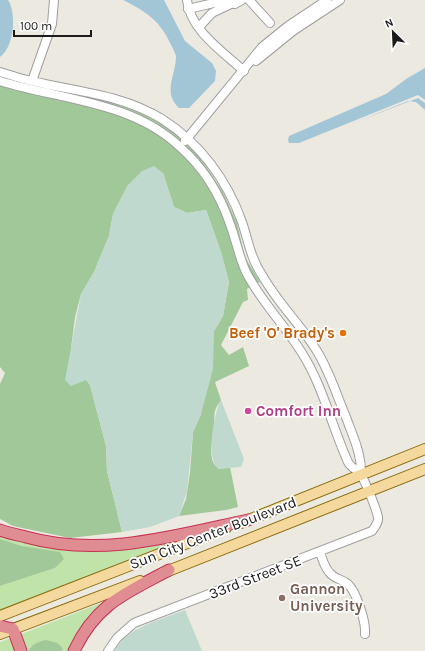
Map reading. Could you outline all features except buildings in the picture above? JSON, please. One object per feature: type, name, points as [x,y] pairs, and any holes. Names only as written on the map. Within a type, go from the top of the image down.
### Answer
[{"type":"highway","points":[[0,530],[40,541],[77,545],[122,546],[248,520]]},
{"type":"highway","points":[[74,651],[81,636],[92,619],[115,599],[169,570]]},
{"type":"highway","points":[[0,626],[13,629],[21,651]]},
{"type":"main road","name":"Sun City Center Boulevard","points":[[0,616],[248,520],[425,449]]},
{"type":"main road","name":"Sun City Center Boulevard","points":[[0,634],[169,570],[425,469]]},
{"type":"street","points":[[32,81],[52,24],[54,0]]},
{"type":"street","points":[[242,0],[235,4],[218,2],[188,4],[199,27],[213,44],[244,71]]},
{"type":"street","points":[[249,0],[270,23]]},
{"type":"street","points":[[180,147],[244,71],[262,47],[288,26],[327,0]]},
{"type":"street","points":[[244,71],[293,31],[340,0]]},
{"type":"street","points":[[199,27],[212,13],[231,3]]},
{"type":"street","points":[[0,72],[32,81],[98,93],[122,100],[162,119],[188,138],[215,168],[225,184],[237,209],[253,259],[261,274],[274,294],[303,330],[323,362],[360,453],[361,475]]},
{"type":"street","points":[[0,82],[27,90],[97,104],[119,111],[161,132],[180,147],[195,163],[212,186],[230,224],[246,272],[258,293],[303,355],[321,393],[349,464],[361,475],[369,492]]},
{"type":"street","name":"33rd Street SE","points":[[108,651],[117,638],[134,623],[372,531],[377,525],[378,517],[369,492]]},
{"type":"street","points":[[320,552],[328,571],[335,578],[347,584],[351,589],[366,624],[365,634]]},
{"type":"green space","points":[[5,79],[114,101],[157,119],[184,138],[180,143],[162,129]]},
{"type":"green space","points":[[0,84],[24,91],[97,107],[132,119],[160,134],[182,153],[200,174],[214,198],[227,225],[251,286],[247,289],[248,300],[243,302],[221,345],[229,355],[243,347],[249,366],[215,382],[221,400],[216,407],[211,450],[213,461],[219,469],[230,467],[238,507],[179,516],[186,499],[190,473],[193,432],[201,414],[214,331],[223,316],[229,282],[221,252],[206,210],[187,213],[174,207],[163,173],[128,185],[113,214],[109,236],[94,272],[81,294],[75,317],[71,348],[84,380],[86,380],[90,385],[106,446],[107,471],[122,532],[70,538],[13,526],[0,519],[0,384],[5,373],[0,367]]},
{"type":"green space","points":[[188,142],[196,151],[223,192],[237,223],[245,257],[260,282],[256,284],[248,270],[232,223],[184,147]]},
{"type":"green space","points":[[154,166],[163,173],[174,207],[187,213],[206,210],[221,252],[229,282],[223,316],[214,331],[213,369],[201,414],[193,432],[187,491],[179,516],[150,527],[122,532],[107,471],[106,446],[90,385],[86,380],[71,386],[65,380],[81,294],[94,272],[109,236],[113,214],[128,185],[142,171]]},
{"type":"green space","points":[[221,400],[244,459],[241,467],[219,469],[212,457],[212,436],[218,406]]},
{"type":"green space","points":[[0,532],[24,540],[170,541],[168,544],[0,610],[0,586],[55,568],[64,558],[2,540],[0,539]]},
{"type":"green space","points":[[0,539],[22,546],[60,552],[64,559],[55,568],[0,586]]},
{"type":"green space","points":[[104,602],[105,604],[71,651],[62,651],[63,647],[31,646],[28,651],[24,651],[19,635]]},
{"type":"green space","points":[[185,610],[202,651],[115,651],[128,635],[136,630]]},
{"type":"green space","points":[[14,637],[19,651],[0,651],[0,642]]},
{"type":"green space","points":[[46,640],[57,643],[63,648],[62,651],[28,651],[31,647]]},
{"type":"water","points":[[0,0],[8,0],[11,6],[13,13],[13,30],[8,46],[0,57]]},
{"type":"water","points":[[123,0],[164,0],[185,41],[212,63],[216,71],[215,81],[189,108],[179,108],[171,96],[171,84],[176,56],[167,37],[152,18]]},
{"type":"water","points":[[425,68],[425,100],[418,95],[299,143],[289,143],[289,136],[386,94],[406,79]]},
{"type":"water","points":[[418,98],[425,103],[425,110],[416,102],[410,101]]},
{"type":"water","points":[[408,101],[410,101],[351,124]]},
{"type":"place","name":"Beef 'O' Brady's","points":[[343,333]]},
{"type":"place","name":"Comfort Inn","points":[[248,411]]},
{"type":"place","name":"Gannon University","points":[[282,598]]}]
